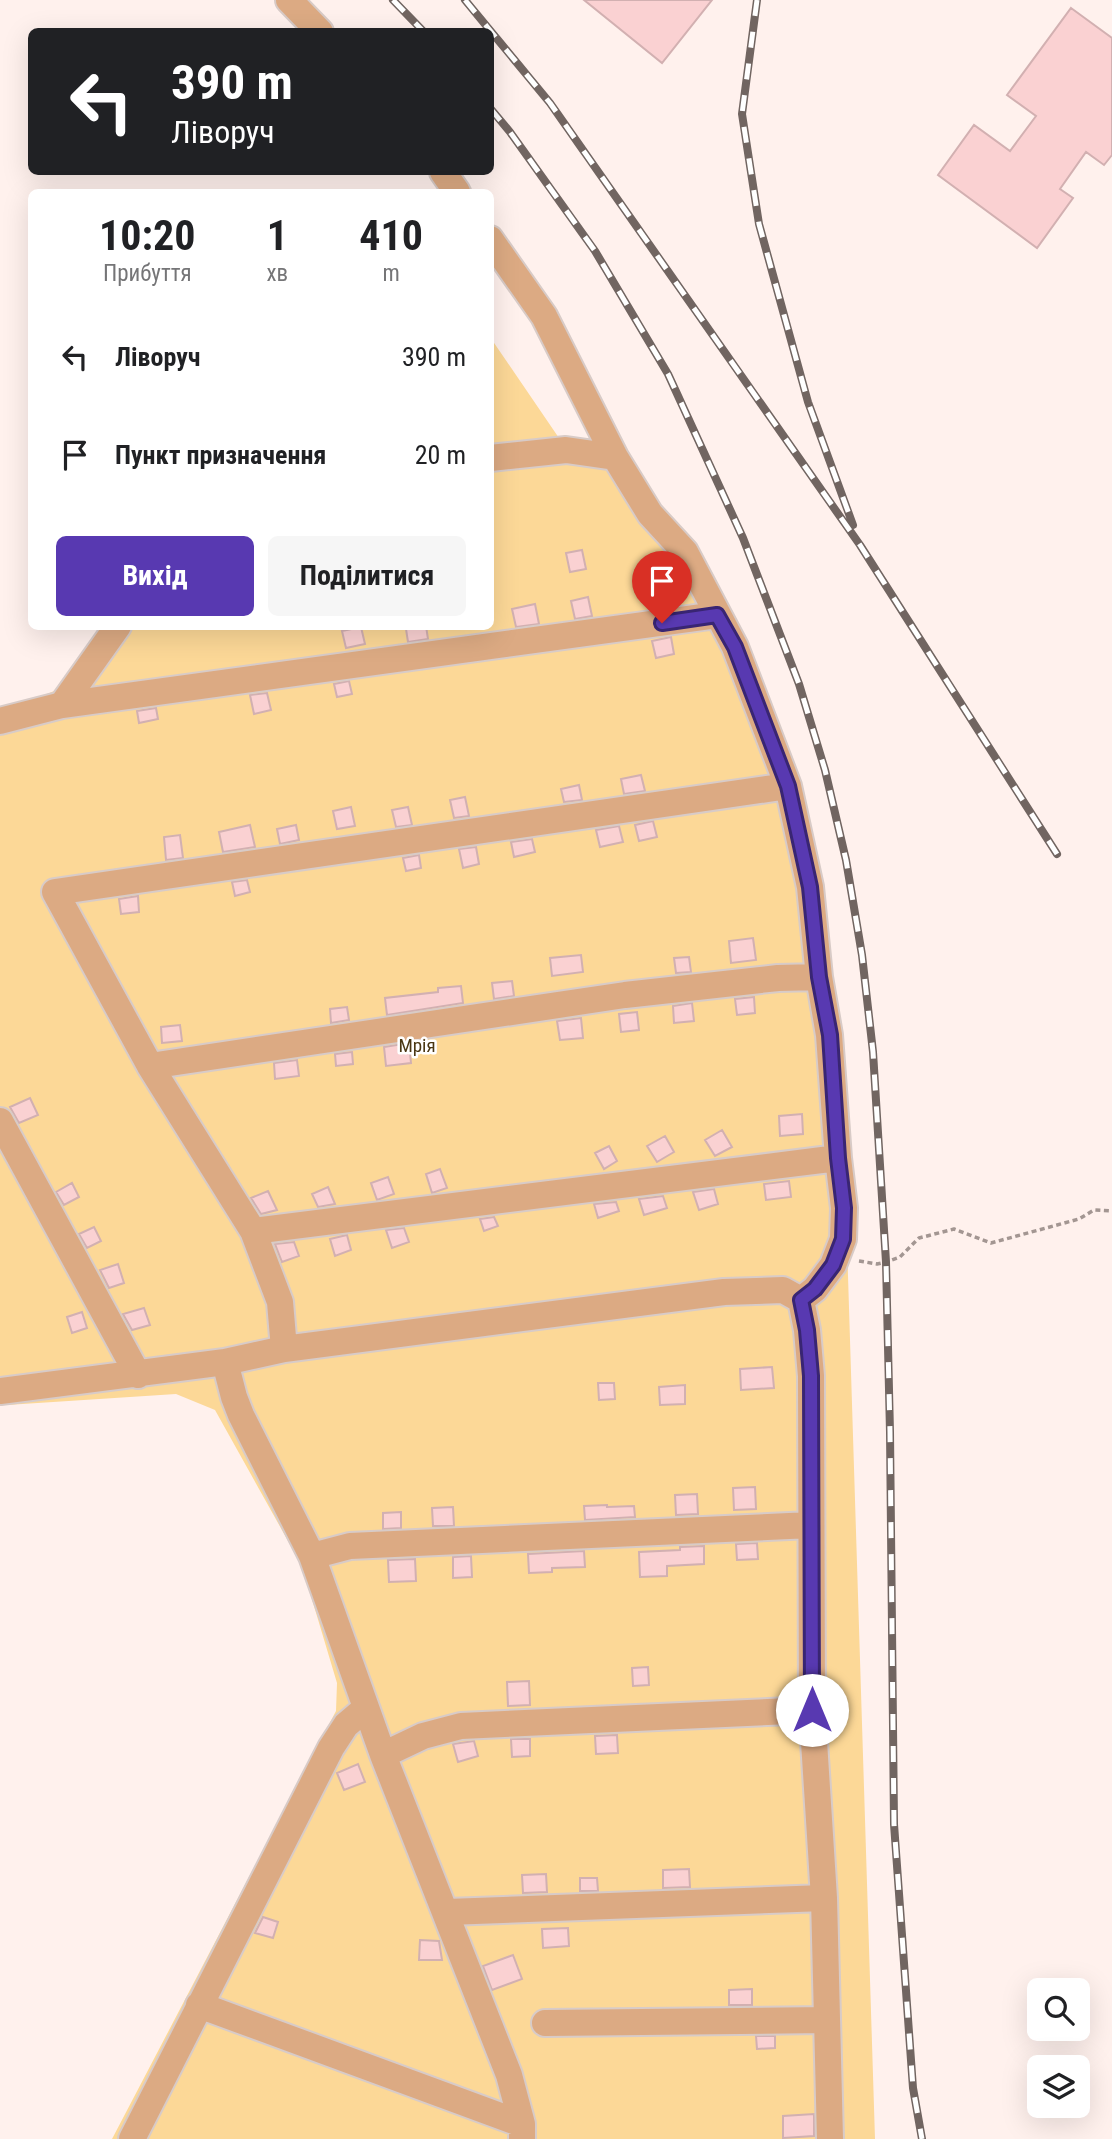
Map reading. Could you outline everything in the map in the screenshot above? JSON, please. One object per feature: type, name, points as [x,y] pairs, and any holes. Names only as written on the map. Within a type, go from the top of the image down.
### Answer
[{"type":"street","points":[[289,0],[316,28]]},
{"type":"street","points":[[494,245],[544,316],[615,457],[650,514],[685,552],[735,647],[788,786],[810,887],[819,977],[830,1035],[844,1208],[843,1239],[833,1265],[815,1289],[801,1300]]},
{"type":"street","points":[[494,458],[566,450],[615,457]]},
{"type":"street","points":[[0,721],[62,705],[717,615]]},
{"type":"street","points":[[62,705],[115,630]]},
{"type":"street","points":[[284,1349],[280,1302],[254,1231],[150,1066],[55,892],[788,786]]},
{"type":"street","points":[[150,1066],[625,995],[778,978],[819,977]]},
{"type":"street","points":[[0,1121],[138,1374]]},
{"type":"street","points":[[254,1231],[838,1158]]},
{"type":"street","points":[[0,1391],[225,1362],[284,1349],[724,1292],[783,1290],[801,1300],[811,1376],[812,1710],[824,1898],[830,2139]]},
{"type":"street","points":[[225,1362],[233,1398],[312,1556],[383,1755],[509,2075],[522,2132]]},
{"type":"street","points":[[312,1556],[350,1546],[811,1525]]},
{"type":"street","points":[[132,2139],[331,1748],[346,1725],[366,1708]]},
{"type":"street","points":[[383,1755],[423,1736],[461,1726],[812,1710]]},
{"type":"street","points":[[447,1912],[824,1898]]},
{"type":"street","points":[[200,2005],[522,2132]]},
{"type":"street","points":[[545,2023],[826,2020]]},
{"type":"path","points":[[833,1265],[862,1260],[877,1264],[886,1262],[900,1257],[919,1238],[954,1229],[991,1243],[1079,1219],[1094,1210],[1112,1211]]},
{"type":"green space","name":"Мрія","points":[[494,343],[561,441],[620,452],[795,786],[847,1244],[875,2139],[112,2139],[336,1711],[337,1683],[302,1566],[215,1410],[176,1394],[7,1405],[0,1392],[0,711],[7,711],[54,691],[102,630],[494,630]]},
{"type":"building","points":[[584,0],[712,0],[662,63]]},
{"type":"building","points":[[1071,8],[1112,38],[1112,155],[1104,165],[1086,152],[1060,189],[1073,198],[1037,248],[938,175],[974,125],[1010,151],[1036,116],[1007,95]]},
{"type":"building","points":[[582,550],[586,569],[570,572],[566,553]]},
{"type":"building","points":[[588,597],[592,616],[575,619],[571,601]]},
{"type":"building","points":[[535,604],[539,624],[516,627],[512,609]]},
{"type":"building","points":[[362,630],[365,644],[346,648],[342,631]]},
{"type":"building","points":[[406,630],[427,630],[428,639],[408,642]]},
{"type":"building","points":[[671,637],[674,654],[656,658],[652,641]]},
{"type":"building","points":[[349,681],[352,694],[337,697],[334,684]]},
{"type":"building","points":[[267,693],[271,710],[254,714],[250,695]]},
{"type":"building","points":[[156,708],[158,719],[139,723],[137,711]]},
{"type":"building","points":[[641,775],[645,791],[624,794],[621,779]]},
{"type":"building","points":[[579,785],[582,800],[564,802],[561,789]]},
{"type":"building","points":[[465,797],[469,816],[454,818],[450,800]]},
{"type":"building","points":[[351,807],[355,826],[337,829],[333,811]]},
{"type":"building","points":[[408,807],[412,825],[396,827],[392,810]]},
{"type":"building","points":[[653,821],[657,837],[639,841],[635,825]]},
{"type":"building","points":[[250,825],[255,847],[223,852],[219,832]]},
{"type":"building","points":[[296,825],[299,840],[280,844],[277,829]]},
{"type":"building","points":[[619,826],[623,842],[600,847],[596,830]]},
{"type":"building","points":[[180,835],[183,858],[166,860],[164,837]]},
{"type":"building","points":[[532,839],[535,852],[514,857],[511,842]]},
{"type":"building","points":[[476,847],[479,864],[463,868],[459,849]]},
{"type":"building","points":[[419,855],[421,868],[406,871],[403,858]]},
{"type":"building","points":[[247,880],[250,892],[235,896],[232,882]]},
{"type":"building","points":[[138,896],[139,912],[121,914],[119,899]]},
{"type":"building","points":[[753,938],[756,960],[731,963],[729,941]]},
{"type":"building","points":[[581,955],[583,972],[552,976],[550,958]]},
{"type":"building","points":[[689,957],[691,972],[676,973],[674,958]]},
{"type":"building","points":[[512,981],[514,996],[494,999],[492,983]]},
{"type":"building","points":[[461,986],[463,1003],[387,1015],[385,998],[438,992],[438,988]]},
{"type":"building","points":[[754,997],[755,1013],[737,1015],[735,999]]},
{"type":"building","points":[[692,1003],[694,1021],[674,1023],[673,1006]]},
{"type":"building","points":[[347,1007],[349,1020],[331,1023],[330,1009]]},
{"type":"building","points":[[637,1012],[639,1030],[621,1032],[619,1014]]},
{"type":"building","points":[[581,1018],[583,1038],[560,1040],[557,1021]]},
{"type":"building","points":[[180,1025],[182,1041],[162,1043],[161,1027]]},
{"type":"building","points":[[409,1043],[411,1063],[386,1066],[384,1047]]},
{"type":"building","points":[[352,1052],[353,1064],[336,1066],[335,1054]]},
{"type":"building","points":[[297,1060],[299,1076],[275,1079],[274,1063]]},
{"type":"building","points":[[30,1098],[38,1115],[19,1123],[10,1107]]},
{"type":"building","points":[[802,1114],[803,1134],[780,1136],[779,1116]]},
{"type":"building","points":[[722,1130],[732,1147],[715,1156],[705,1140]]},
{"type":"building","points":[[665,1136],[674,1152],[657,1162],[647,1146]]},
{"type":"building","points":[[609,1146],[617,1161],[604,1169],[595,1153]]},
{"type":"building","points":[[440,1169],[447,1188],[432,1193],[426,1174]]},
{"type":"building","points":[[388,1177],[394,1194],[377,1200],[371,1183]]},
{"type":"building","points":[[789,1181],[791,1197],[766,1200],[764,1184]]},
{"type":"building","points":[[72,1183],[79,1197],[64,1205],[56,1192]]},
{"type":"building","points":[[328,1187],[335,1204],[318,1207],[312,1194]]},
{"type":"building","points":[[714,1189],[718,1204],[699,1210],[693,1192]]},
{"type":"building","points":[[268,1191],[277,1210],[261,1214],[251,1198]]},
{"type":"building","points":[[663,1196],[667,1208],[644,1215],[639,1199]]},
{"type":"building","points":[[616,1202],[619,1211],[598,1218],[594,1204]]},
{"type":"building","points":[[494,1217],[498,1226],[484,1231],[480,1219]]},
{"type":"building","points":[[94,1227],[101,1241],[87,1248],[79,1234]]},
{"type":"building","points":[[404,1228],[409,1242],[392,1248],[386,1230]]},
{"type":"building","points":[[347,1235],[351,1250],[335,1256],[330,1239]]},
{"type":"building","points":[[294,1242],[299,1256],[282,1262],[275,1244]]},
{"type":"building","points":[[118,1264],[124,1283],[109,1288],[100,1270]]},
{"type":"building","points":[[144,1308],[150,1325],[132,1330],[123,1314]]},
{"type":"building","points":[[82,1312],[87,1328],[72,1333],[67,1317]]},
{"type":"building","points":[[772,1367],[774,1388],[741,1390],[740,1369]]},
{"type":"building","points":[[598,1383],[614,1383],[615,1399],[599,1400]]},
{"type":"building","points":[[685,1385],[685,1404],[660,1405],[659,1387]]},
{"type":"building","points":[[755,1487],[756,1509],[734,1510],[733,1488]]},
{"type":"building","points":[[697,1494],[698,1514],[676,1515],[675,1495]]},
{"type":"building","points":[[584,1506],[634,1506],[635,1517],[585,1520]]},
{"type":"building","points":[[453,1507],[454,1526],[433,1526],[432,1508]]},
{"type":"building","points":[[401,1512],[401,1528],[383,1529],[383,1513]]},
{"type":"building","points":[[757,1543],[758,1559],[737,1560],[736,1544]]},
{"type":"building","points":[[704,1546],[704,1564],[667,1566],[667,1576],[640,1577],[639,1552]]},
{"type":"building","points":[[584,1551],[585,1567],[552,1568],[552,1572],[529,1573],[528,1554]]},
{"type":"building","points":[[471,1556],[472,1577],[453,1578],[453,1557]]},
{"type":"building","points":[[415,1559],[416,1581],[389,1582],[388,1560]]},
{"type":"building","points":[[648,1667],[649,1685],[633,1686],[632,1668]]},
{"type":"building","points":[[529,1681],[530,1705],[508,1706],[507,1682]]},
{"type":"building","points":[[617,1735],[618,1753],[596,1754],[595,1736]]},
{"type":"building","points":[[511,1739],[530,1739],[530,1756],[512,1757]]},
{"type":"building","points":[[474,1741],[478,1756],[458,1762],[453,1744]]},
{"type":"building","points":[[358,1764],[365,1782],[344,1790],[337,1773]]},
{"type":"building","points":[[689,1869],[690,1887],[663,1888],[663,1870]]},
{"type":"building","points":[[546,1874],[547,1892],[523,1893],[522,1875]]},
{"type":"building","points":[[580,1878],[597,1878],[598,1891],[580,1891]]},
{"type":"building","points":[[263,1917],[278,1922],[273,1938],[255,1933]]},
{"type":"building","points":[[568,1928],[569,1946],[543,1948],[542,1929]]},
{"type":"building","points":[[420,1940],[439,1941],[442,1960],[419,1960]]},
{"type":"building","points":[[513,1955],[522,1979],[492,1990],[483,1966]]},
{"type":"building","points":[[752,1989],[752,2005],[729,2005],[729,1990]]},
{"type":"building","points":[[756,2036],[775,2036],[775,2048],[757,2049]]},
{"type":"building","points":[[814,2114],[814,2136],[783,2138],[783,2116]]},
{"type":"railway","points":[[393,0],[420,28]]},
{"type":"railway","points":[[465,0],[488,28]]},
{"type":"railway","points":[[757,0],[742,114],[759,224],[808,402],[853,525]]},
{"type":"railway","points":[[494,35],[550,103],[860,545],[1057,854]]},
{"type":"railway","points":[[494,113],[595,251],[668,374],[743,538],[799,684],[825,770],[846,860],[862,955],[873,1052],[886,1262],[894,1824],[913,2088],[922,2139]]},
{"type":"route","points":[[662,623],[717,615],[735,647],[788,786],[810,887],[819,977],[830,1035],[844,1208],[843,1239],[833,1265],[815,1289],[801,1300],[811,1376],[812,1710]]}]
